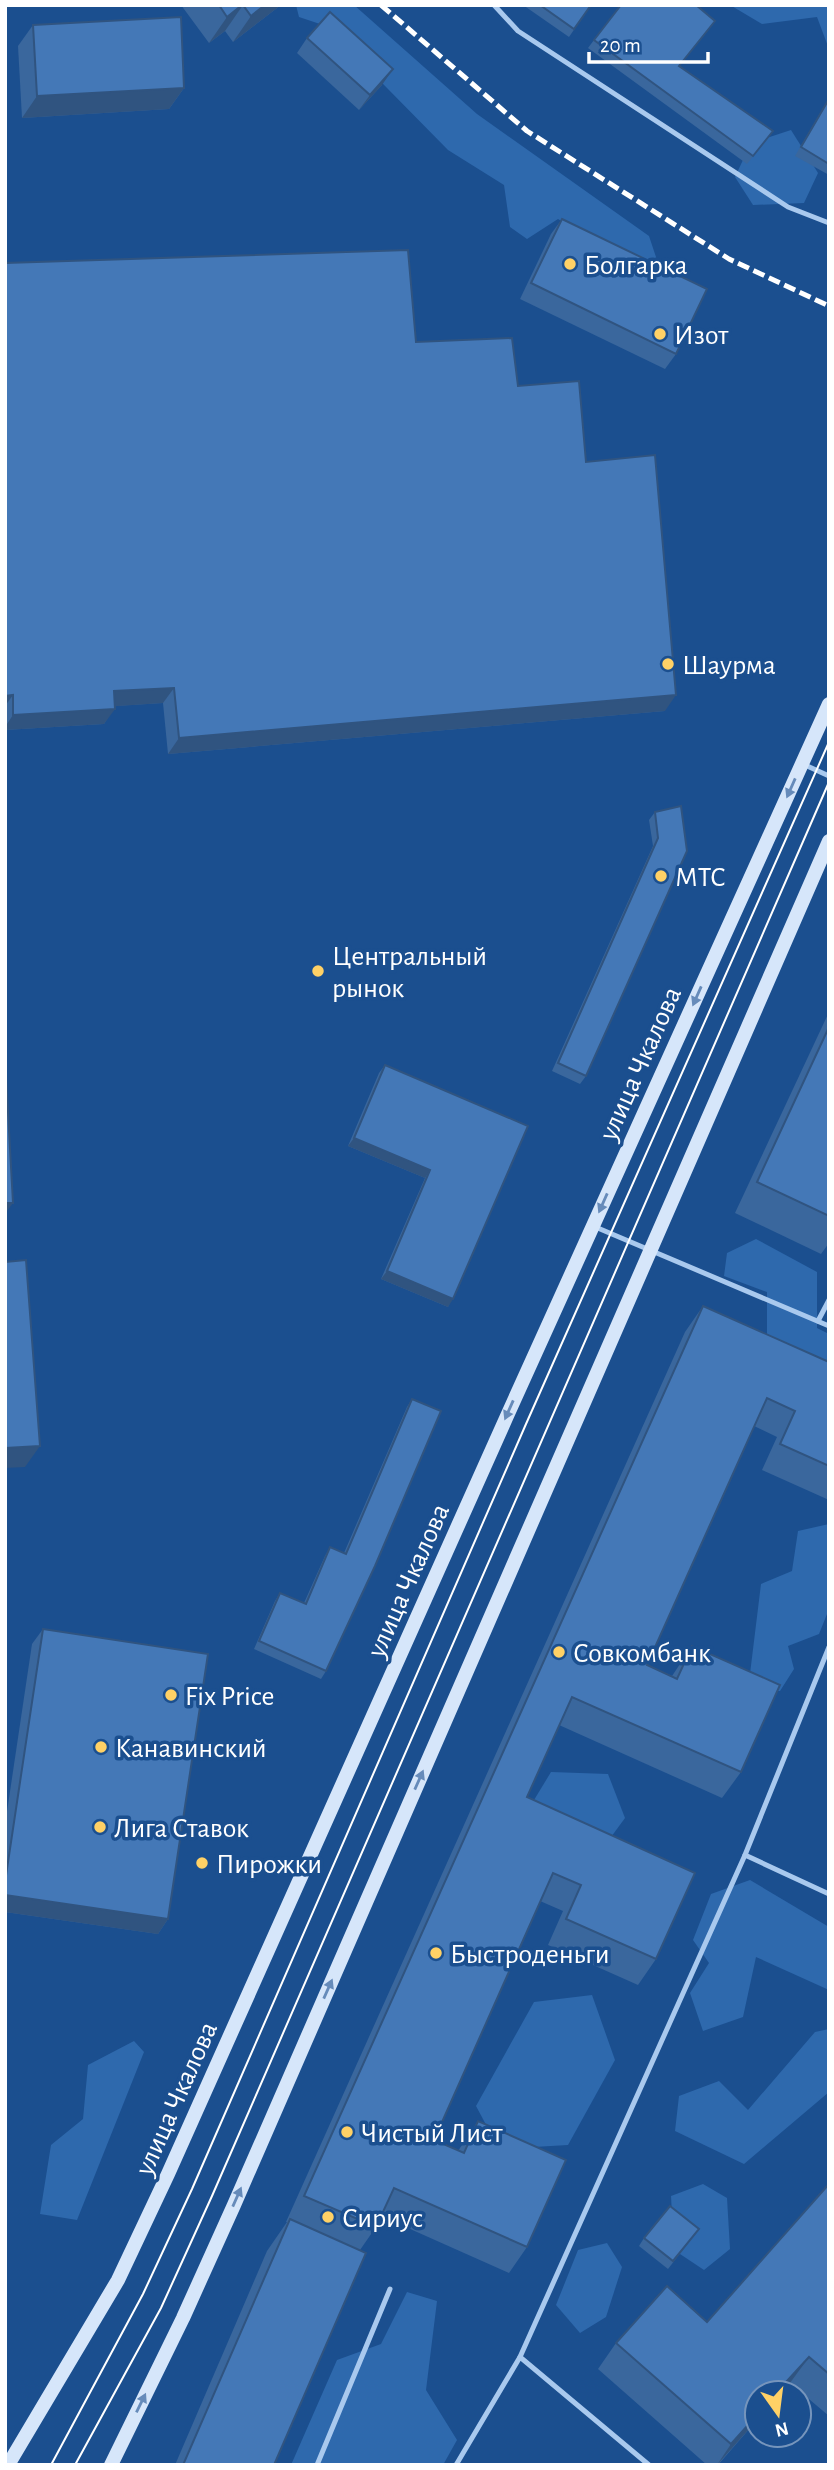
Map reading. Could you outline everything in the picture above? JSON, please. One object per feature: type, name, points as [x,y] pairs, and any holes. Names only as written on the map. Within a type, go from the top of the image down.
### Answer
[{"type":"main road","name":"улица Чкалова","points":[[8,2465],[118,2280],[168,2174],[829,704]]},
{"type":"main road","points":[[111,2465],[183,2318],[233,2205],[829,841]]},
{"type":"lane","points":[[494,5],[518,31],[563,61],[788,207],[829,223]]},
{"type":"lane","points":[[802,764],[829,776]]},
{"type":"lane","points":[[593,1225],[829,1326]]},
{"type":"lane","points":[[818,1321],[829,1300]]},
{"type":"lane","points":[[456,2465],[520,2357],[745,1856],[829,1647]]},
{"type":"lane","points":[[745,1856],[829,1894]]},
{"type":"lane","points":[[317,2465],[390,2289]]},
{"type":"lane","points":[[520,2357],[649,2465]]},
{"type":"shaded area","points":[[296,5],[354,5],[477,114],[649,236],[658,263],[640,268],[558,219],[527,239],[510,227],[504,185],[448,150],[326,26],[299,17]]},
{"type":"shaded area","points":[[730,5],[829,5],[829,49],[817,17],[762,24]]},
{"type":"shaded area","points":[[791,130],[818,173],[804,203],[753,205],[735,177],[751,143]]},
{"type":"shaded area","points":[[756,1239],[817,1272],[817,1328],[829,1334],[829,1411],[767,1355],[767,1292],[724,1276],[727,1253]]},
{"type":"shaded area","points":[[829,1524],[829,1609],[819,1634],[788,1646],[794,1669],[780,1691],[748,1690],[761,1584],[792,1571],[798,1531]]},
{"type":"shaded area","points":[[551,1772],[608,1774],[625,1818],[603,1848],[531,1805]]},
{"type":"shaded area","points":[[750,1880],[829,1927],[829,1990],[756,1957],[743,2017],[703,2031],[690,1993],[709,1963],[693,1940],[711,1894]]},
{"type":"shaded area","points":[[592,1995],[615,2060],[568,2145],[499,2149],[476,2106],[534,2002]]},
{"type":"shaded area","points":[[829,2029],[829,2092],[744,2164],[675,2131],[679,2096],[719,2081],[748,2110],[815,2032]]},
{"type":"shaded area","points":[[134,2041],[144,2052],[77,2220],[40,2214],[51,2145],[83,2119],[88,2065]]},
{"type":"shaded area","points":[[703,2184],[727,2198],[730,2249],[704,2270],[674,2250],[671,2196]]},
{"type":"shaded area","points":[[607,2243],[622,2267],[606,2317],[580,2333],[556,2305],[578,2250]]},
{"type":"shaded area","points":[[407,2292],[437,2301],[426,2390],[457,2440],[443,2465],[291,2465],[337,2360],[381,2344]]},
{"type":"building","points":[[219,5],[242,5],[227,17]]},
{"type":"building","points":[[243,5],[265,5],[251,16]]},
{"type":"building","points":[[540,5],[591,5],[574,29]]},
{"type":"building","points":[[621,5],[696,5],[715,21],[679,66],[773,131],[753,156],[594,40]]},
{"type":"building","points":[[330,12],[393,69],[370,95],[307,38]]},
{"type":"building","points":[[181,17],[184,88],[37,96],[33,25]]},
{"type":"building","points":[[829,99],[829,164],[801,147]]},
{"type":"building","points":[[562,219],[707,289],[676,354],[531,283]]},
{"type":"building","points":[[408,250],[416,342],[512,338],[518,386],[579,381],[586,462],[655,455],[676,695],[179,738],[174,688],[114,691],[115,709],[13,715],[13,695],[5,696],[5,263]]},
{"type":"building","points":[[681,806],[687,851],[586,1076],[558,1063],[658,838],[655,812]]},
{"type":"building","points":[[829,1027],[829,1216],[757,1182]]},
{"type":"building","points":[[5,1058],[13,1203],[5,1203]]},
{"type":"building","points":[[385,1065],[528,1126],[453,1299],[387,1271],[430,1170],[354,1138]]},
{"type":"building","points":[[26,1260],[40,1446],[5,1448],[5,1262]]},
{"type":"building","points":[[703,1306],[829,1362],[829,1466],[780,1444],[795,1411],[767,1398],[647,1665],[677,1679],[692,1646],[780,1685],[741,1772],[572,1697],[527,1797],[695,1873],[656,1959],[566,1919],[581,1885],[553,1873],[434,2140],[464,2153],[478,2121],[566,2160],[527,2247],[394,2188],[376,2227],[304,2196]]},
{"type":"building","points":[[412,1399],[441,1411],[375,1566],[326,1671],[259,1641],[280,1593],[306,1604],[330,1547],[346,1554]]},
{"type":"building","name":"Канавинский","points":[[43,1629],[208,1654],[168,1919],[5,1895]]},
{"type":"building","points":[[829,2184],[829,2374],[809,2357],[789,2379],[743,2379],[743,2431],[731,2444],[616,2343],[667,2286],[707,2322]]},
{"type":"building","points":[[670,2206],[699,2229],[673,2261],[644,2238]]},
{"type":"building","points":[[290,2219],[366,2253],[274,2465],[183,2465]]},
{"type":"tram line","points":[[51,2465],[143,2294],[192,2189],[526,1424],[829,742]]},
{"type":"tram line","points":[[75,2465],[161,2308],[212,2196],[829,782]]},
{"type":"railway","points":[[381,5],[527,131],[729,259],[829,306]]},
{"type":"place","name":"Болгарка","points":[[570,264]]},
{"type":"place","name":"Изот","points":[[660,334]]},
{"type":"place","name":"Шаурма","points":[[668,664]]},
{"type":"place","name":"МТС","points":[[661,876]]},
{"type":"place","name":"Центральный рынок","points":[[318,971]]},
{"type":"place","name":"Совкомбанк","points":[[559,1652]]},
{"type":"place","name":"Fix Price","points":[[171,1695]]},
{"type":"place","name":"Канавинский","points":[[101,1747]]},
{"type":"place","name":"Лига Ставок","points":[[100,1827]]},
{"type":"place","name":"Пирожки","points":[[202,1863]]},
{"type":"place","name":"Быстроденьги","points":[[436,1953]]},
{"type":"place","name":"Чистый Лист","points":[[347,2132]]},
{"type":"place","name":"Сириус","points":[[328,2217]]}]
